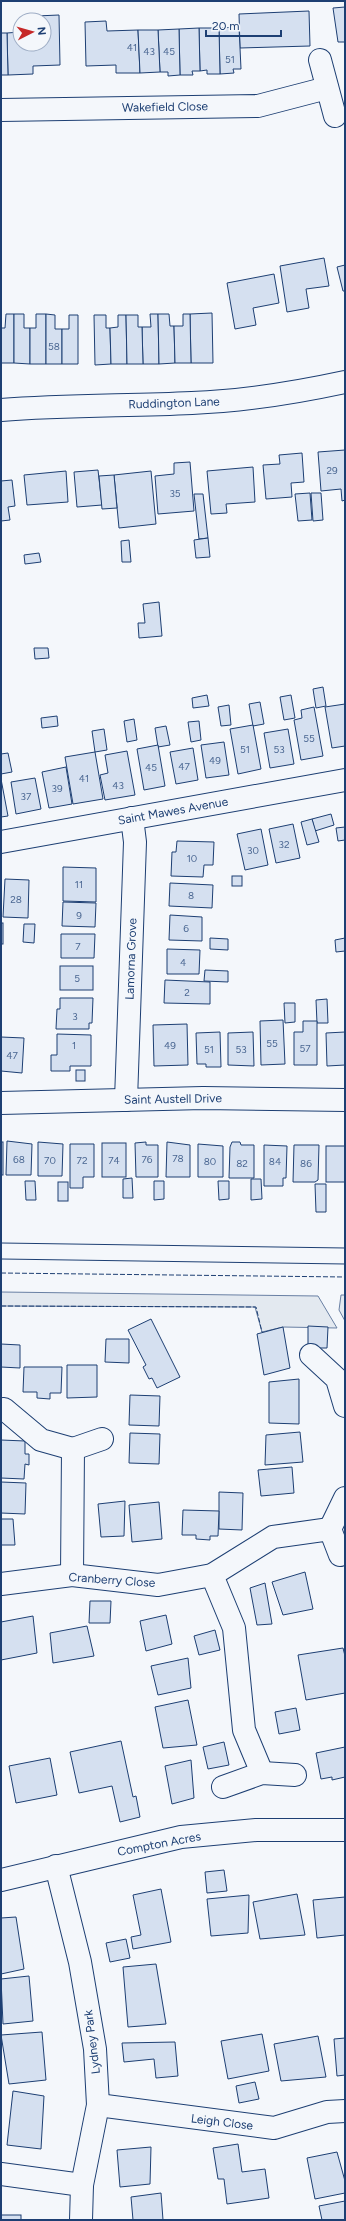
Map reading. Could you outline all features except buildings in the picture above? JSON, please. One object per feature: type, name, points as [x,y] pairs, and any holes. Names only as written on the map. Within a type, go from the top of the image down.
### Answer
[{"type":"street","points":[[320,60],[335,116]]},
{"type":"street","name":"Wakefield Close","points":[[1,110],[258,106],[327,88]]},
{"type":"street","name":"Ruddington Lane","points":[[1,410],[38,407],[192,403],[252,399],[345,382]]},
{"type":"street","name":"Saint Mawes Avenue","points":[[1,842],[345,780]]},
{"type":"street","name":"Lamorna Grove","points":[[126,1100],[135,842],[132,818]]},
{"type":"street","name":"Saint Austell Drive","points":[[1,1103],[203,1098],[345,1100]]},
{"type":"street","points":[[311,1355],[337,1379],[345,1406]]},
{"type":"street","points":[[4,1410],[41,1440],[73,1449],[102,1439]]},
{"type":"street","points":[[72,1575],[73,1449]]},
{"type":"street","points":[[340,1555],[330,1529],[345,1498]]},
{"type":"street","name":"Cranberry Close","points":[[1,1584],[72,1575],[158,1584],[212,1575],[272,1536],[330,1529]]},
{"type":"street","points":[[212,1575],[234,1628],[244,1730],[262,1773]]},
{"type":"street","points":[[223,1788],[262,1773],[295,1775]]},
{"type":"street","name":"Compton Acres","points":[[1,1880],[181,1837],[256,1830],[345,1830]]},
{"type":"street","name":"Lydney Park","points":[[56,1866],[80,1962],[95,2049],[98,2105],[82,2186],[81,2220]]},
{"type":"street","name":"Leigh Close","points":[[98,2105],[274,2128],[327,2112],[345,2111]]},
{"type":"street","points":[[1,2174],[82,2186]]},
{"type":"shaded area","points":[[1,1292],[318,1296],[337,1328],[283,1327],[262,1332],[255,1307],[1,1306]]},
{"type":"shaded area","points":[[341,1295],[345,1295],[345,1321],[339,1310]]},
{"type":"tram line","points":[[1,1243],[345,1248]]},
{"type":"tram line","points":[[1,1259],[345,1264]]},
{"type":"fence","points":[[1,1273],[345,1277]]},
{"type":"fence","points":[[1,1306],[256,1307],[262,1332]]}]
